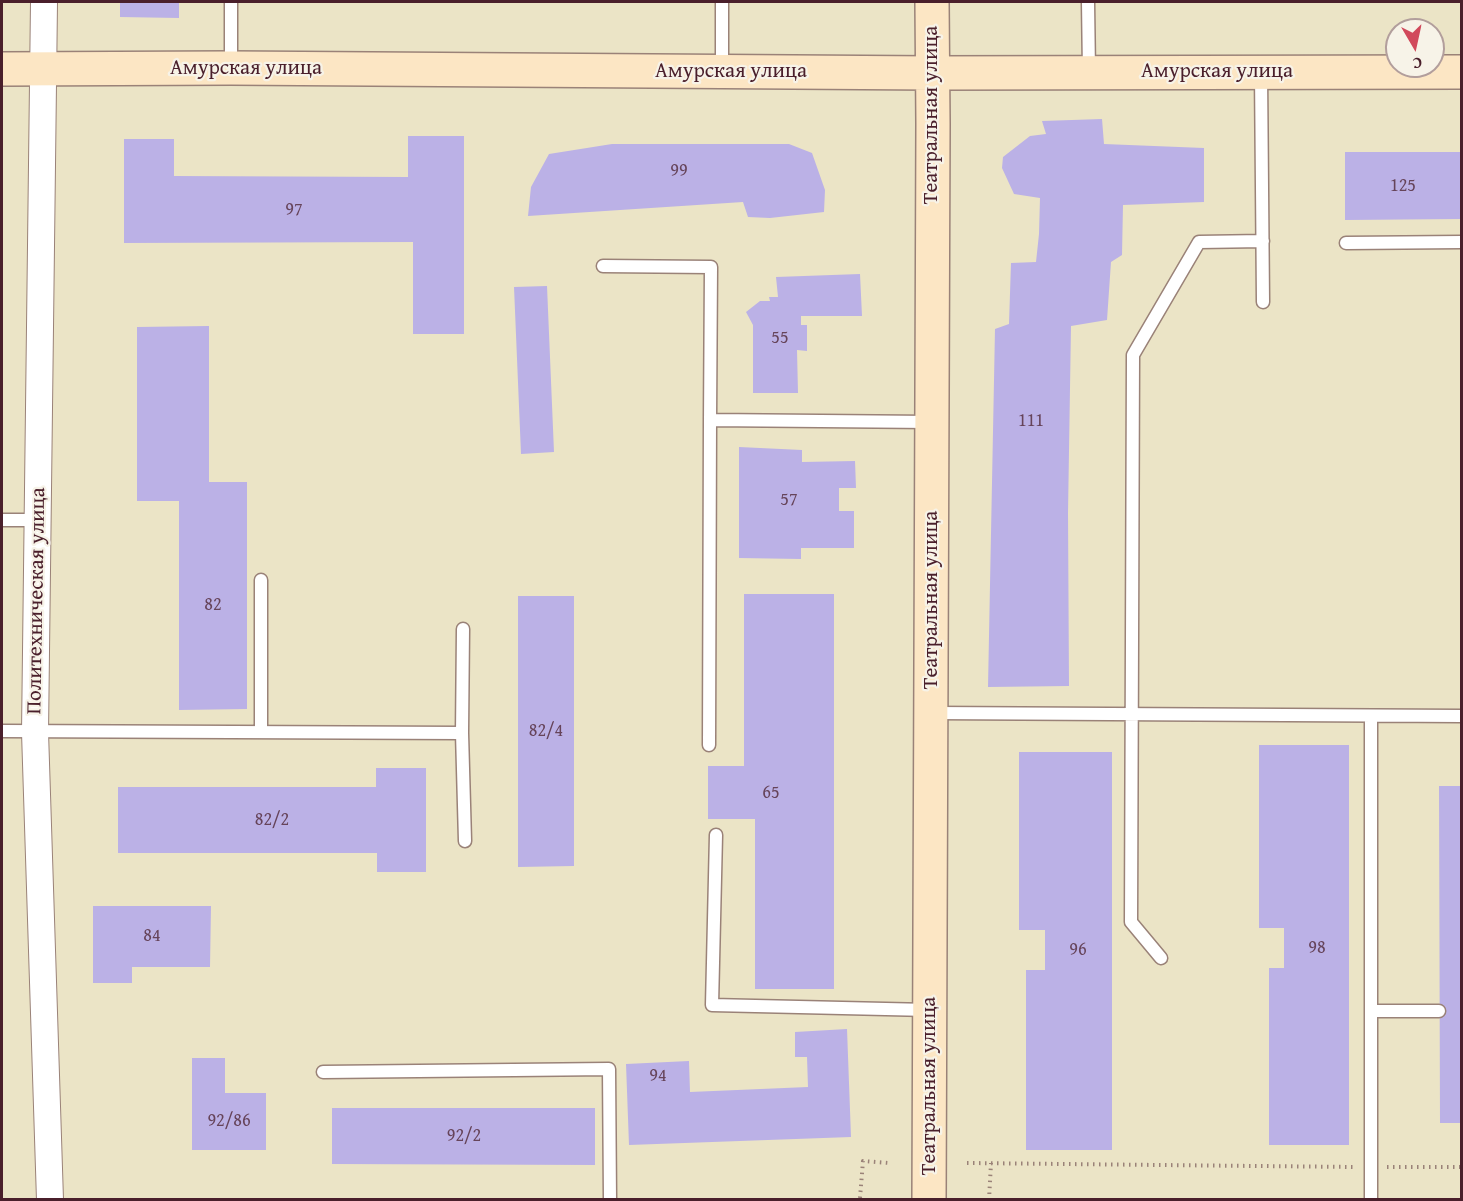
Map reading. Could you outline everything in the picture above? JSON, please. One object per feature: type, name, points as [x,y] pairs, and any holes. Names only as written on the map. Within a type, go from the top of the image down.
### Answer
[{"type":"street","name":"Политехническая улица","points":[[44,2],[35,732],[50,1200]]},
{"type":"street","name":"Театральная улица","points":[[929,1200],[932,2]]},
{"type":"street","name":"Амурская улица","points":[[2,69],[231,68],[933,73],[1461,72]]},
{"type":"lane","points":[[231,2],[231,68]]},
{"type":"lane","points":[[722,2],[722,72]]},
{"type":"lane","points":[[1088,2],[1089,73]]},
{"type":"lane","points":[[1261,72],[1263,302]]},
{"type":"lane","points":[[1161,958],[1131,922],[1133,355],[1199,242],[1263,241]]},
{"type":"lane","points":[[1346,243],[1461,242]]},
{"type":"lane","points":[[603,266],[711,267],[708,745]]},
{"type":"lane","points":[[710,420],[932,422]]},
{"type":"lane","points":[[2,520],[38,520]]},
{"type":"lane","points":[[261,580],[261,732]]},
{"type":"lane","points":[[463,629],[462,733],[465,841]]},
{"type":"lane","points":[[931,713],[1461,716]]},
{"type":"lane","points":[[1371,716],[1371,1200]]},
{"type":"lane","points":[[2,731],[462,733]]},
{"type":"lane","points":[[716,835],[712,1005],[931,1010]]},
{"type":"lane","points":[[1371,1011],[1439,1011]]},
{"type":"lane","points":[[323,1072],[609,1069],[610,1200]]},
{"type":"path","points":[[860,1198],[863,1161],[889,1163]]},
{"type":"path","points":[[967,1163],[1461,1167]]},
{"type":"path","points":[[989,1200],[991,1163]]},
{"type":"building","points":[[120,2],[179,2],[179,18],[120,17]]},
{"type":"building","points":[[1102,119],[1104,144],[1204,148],[1204,202],[1123,205],[1122,255],[1111,262],[1107,320],[1071,326],[1068,513],[1069,686],[988,687],[995,329],[1009,324],[1011,263],[1036,262],[1039,234],[1040,198],[1014,194],[1002,168],[1003,157],[1030,136],[1046,134],[1042,121]]},
{"type":"building","points":[[408,136],[464,136],[464,334],[413,334],[413,242],[124,243],[124,139],[174,139],[174,176],[408,177]]},
{"type":"building","points":[[612,144],[789,144],[812,153],[825,190],[824,212],[770,218],[748,217],[743,202],[528,216],[531,187],[549,154]]},
{"type":"building","points":[[1345,152],[1462,152],[1462,219],[1345,220]]},
{"type":"building","points":[[860,274],[862,316],[801,316],[801,325],[807,325],[807,351],[797,350],[798,393],[753,393],[753,325],[746,312],[760,301],[770,301],[769,297],[778,297],[776,277]]},
{"type":"building","points":[[547,286],[554,452],[521,454],[514,287]]},
{"type":"building","points":[[209,326],[209,482],[247,482],[247,709],[179,710],[179,501],[137,501],[137,327]]},
{"type":"building","points":[[739,447],[802,450],[802,462],[855,461],[856,488],[839,488],[839,511],[854,511],[854,548],[801,548],[801,559],[739,558]]},
{"type":"building","points":[[744,594],[834,594],[834,989],[755,989],[755,819],[708,819],[708,766],[744,766]]},
{"type":"building","points":[[518,596],[574,596],[574,866],[518,867]]},
{"type":"building","points":[[1259,745],[1349,745],[1349,1145],[1269,1145],[1269,968],[1284,968],[1284,928],[1259,928]]},
{"type":"building","points":[[1019,752],[1112,752],[1112,1150],[1026,1150],[1026,970],[1045,970],[1045,930],[1019,930]]},
{"type":"building","points":[[376,768],[426,768],[426,872],[377,872],[377,853],[118,853],[118,787],[376,787]]},
{"type":"building","points":[[1439,786],[1462,786],[1462,1123],[1440,1123]]},
{"type":"building","points":[[93,906],[211,906],[210,967],[132,967],[132,983],[93,983]]},
{"type":"building","points":[[847,1029],[851,1137],[629,1145],[626,1064],[689,1061],[690,1092],[808,1087],[807,1057],[795,1057],[795,1032]]},
{"type":"building","points":[[192,1058],[225,1058],[225,1093],[266,1093],[266,1150],[192,1150]]},
{"type":"building","points":[[332,1108],[595,1108],[595,1165],[332,1164]]}]
